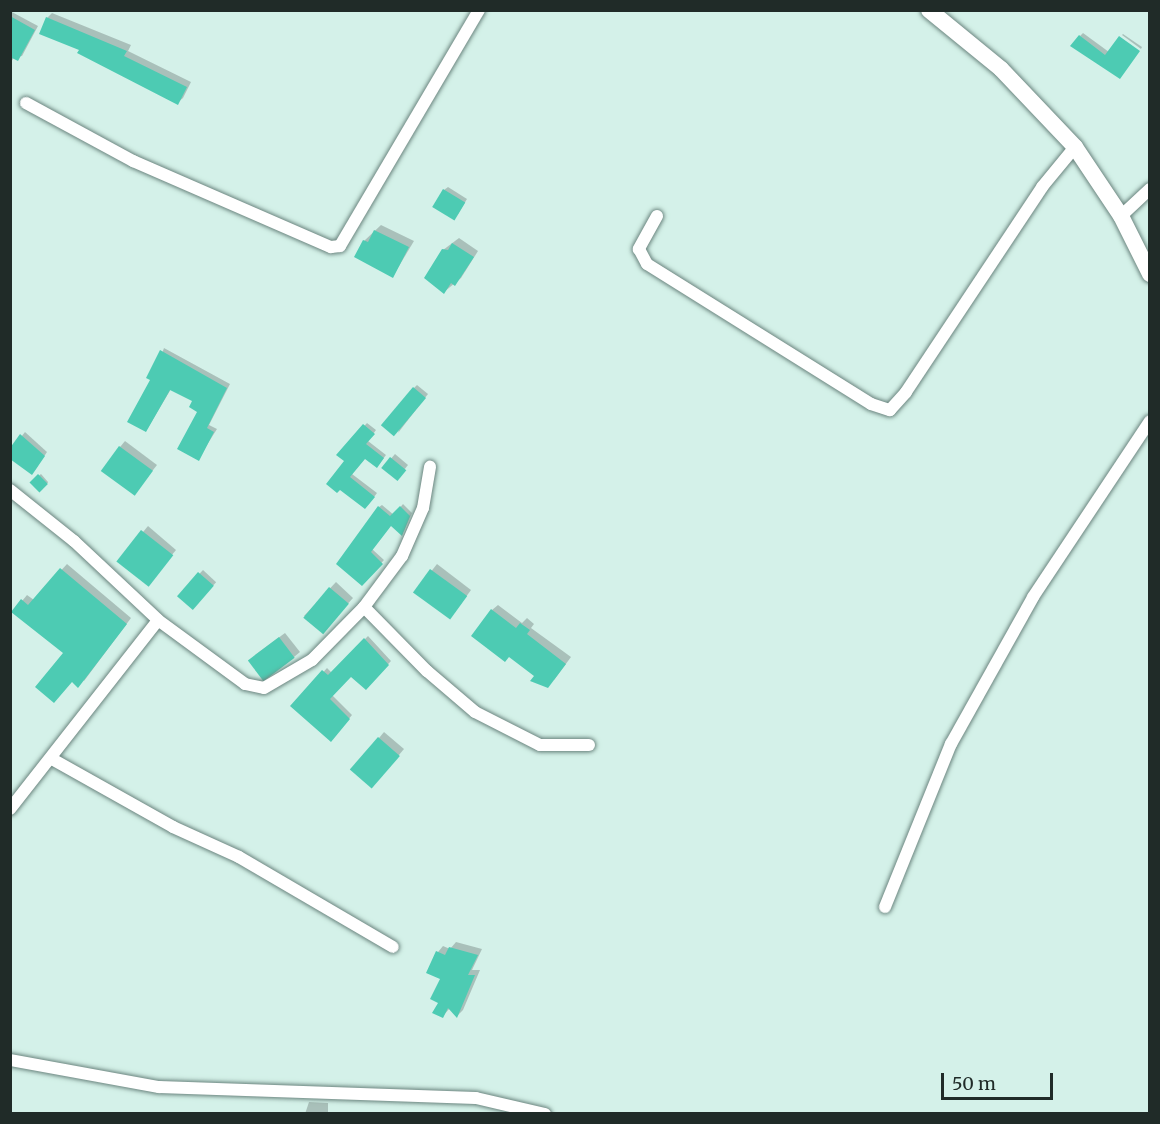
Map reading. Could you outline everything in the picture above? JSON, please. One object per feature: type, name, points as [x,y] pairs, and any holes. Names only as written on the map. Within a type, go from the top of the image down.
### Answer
[{"type":"main road","points":[[929,10],[1001,69],[1075,147],[1121,216],[1149,274]]},
{"type":"street","points":[[26,103],[133,161],[331,247],[340,246],[479,10]]},
{"type":"street","points":[[657,216],[639,249],[647,264],[871,404],[890,410],[906,392],[1042,187],[1075,147]]},
{"type":"street","points":[[1121,216],[1149,189]]},
{"type":"street","points":[[885,907],[919,831],[951,744],[1033,597],[1149,421]]},
{"type":"street","points":[[10,490],[74,541],[158,620],[245,684],[264,688],[312,660],[364,607],[402,556],[423,508],[430,467]]},
{"type":"street","points":[[364,607],[427,671],[475,712],[540,745],[589,745]]},
{"type":"street","points":[[10,809],[52,759],[158,620]]},
{"type":"street","points":[[52,759],[173,827],[249,862],[393,948]]},
{"type":"street","points":[[10,1060],[159,1087],[476,1098],[545,1113]]},
{"type":"building","points":[[10,16],[35,30],[18,61],[10,57]]},
{"type":"building","points":[[46,17],[127,51],[124,56],[187,87],[178,105],[77,53],[79,50],[39,34]]},
{"type":"building","points":[[1079,35],[1105,55],[1119,36],[1140,51],[1120,79],[1070,46]]},
{"type":"building","points":[[443,189],[465,202],[454,220],[432,207]]},
{"type":"building","points":[[374,230],[409,247],[393,278],[354,257],[363,240],[368,242]]},
{"type":"building","points":[[452,243],[474,257],[455,286],[451,283],[444,294],[424,278],[442,249],[448,250]]},
{"type":"building","points":[[160,350],[227,388],[207,428],[214,432],[199,461],[177,449],[197,412],[189,407],[192,401],[170,390],[146,432],[127,422],[150,380],[146,378]]},
{"type":"building","points":[[413,387],[426,398],[394,436],[381,425]]},
{"type":"building","points":[[363,424],[375,434],[366,444],[384,458],[377,468],[365,459],[350,477],[375,497],[365,509],[340,490],[337,493],[326,484],[344,461],[336,455]]},
{"type":"building","points":[[20,434],[45,456],[32,475],[10,459],[10,448]]},
{"type":"building","points":[[119,446],[153,471],[135,496],[101,471]]},
{"type":"building","points":[[390,457],[406,470],[398,481],[381,468]]},
{"type":"building","points":[[38,474],[48,484],[39,492],[30,482]]},
{"type":"building","points":[[378,506],[390,516],[400,506],[410,516],[402,536],[391,526],[371,552],[383,564],[362,586],[336,564]]},
{"type":"building","points":[[141,530],[173,555],[149,587],[116,562]]},
{"type":"building","points":[[60,568],[127,624],[78,688],[72,682],[54,703],[35,687],[63,653],[11,612],[21,599],[28,605]]},
{"type":"building","points":[[430,569],[467,596],[450,619],[413,592]]},
{"type":"building","points":[[198,572],[214,586],[193,610],[177,596]]},
{"type":"building","points":[[329,587],[349,604],[323,634],[303,618]]},
{"type":"building","points":[[491,609],[516,628],[520,623],[530,630],[527,634],[566,664],[548,688],[530,681],[534,676],[509,657],[505,662],[471,636]]},
{"type":"building","points":[[279,637],[295,658],[264,681],[248,660]]},
{"type":"building","points":[[364,638],[389,665],[366,690],[351,677],[330,699],[350,719],[331,742],[290,706],[322,670],[328,675]]},
{"type":"building","points":[[378,737],[400,756],[372,788],[350,769]]},
{"type":"building","points":[[449,947],[478,955],[468,975],[475,975],[457,1018],[448,1008],[443,1018],[432,1013],[438,1003],[430,999],[440,979],[426,973],[436,951],[445,955]]}]
